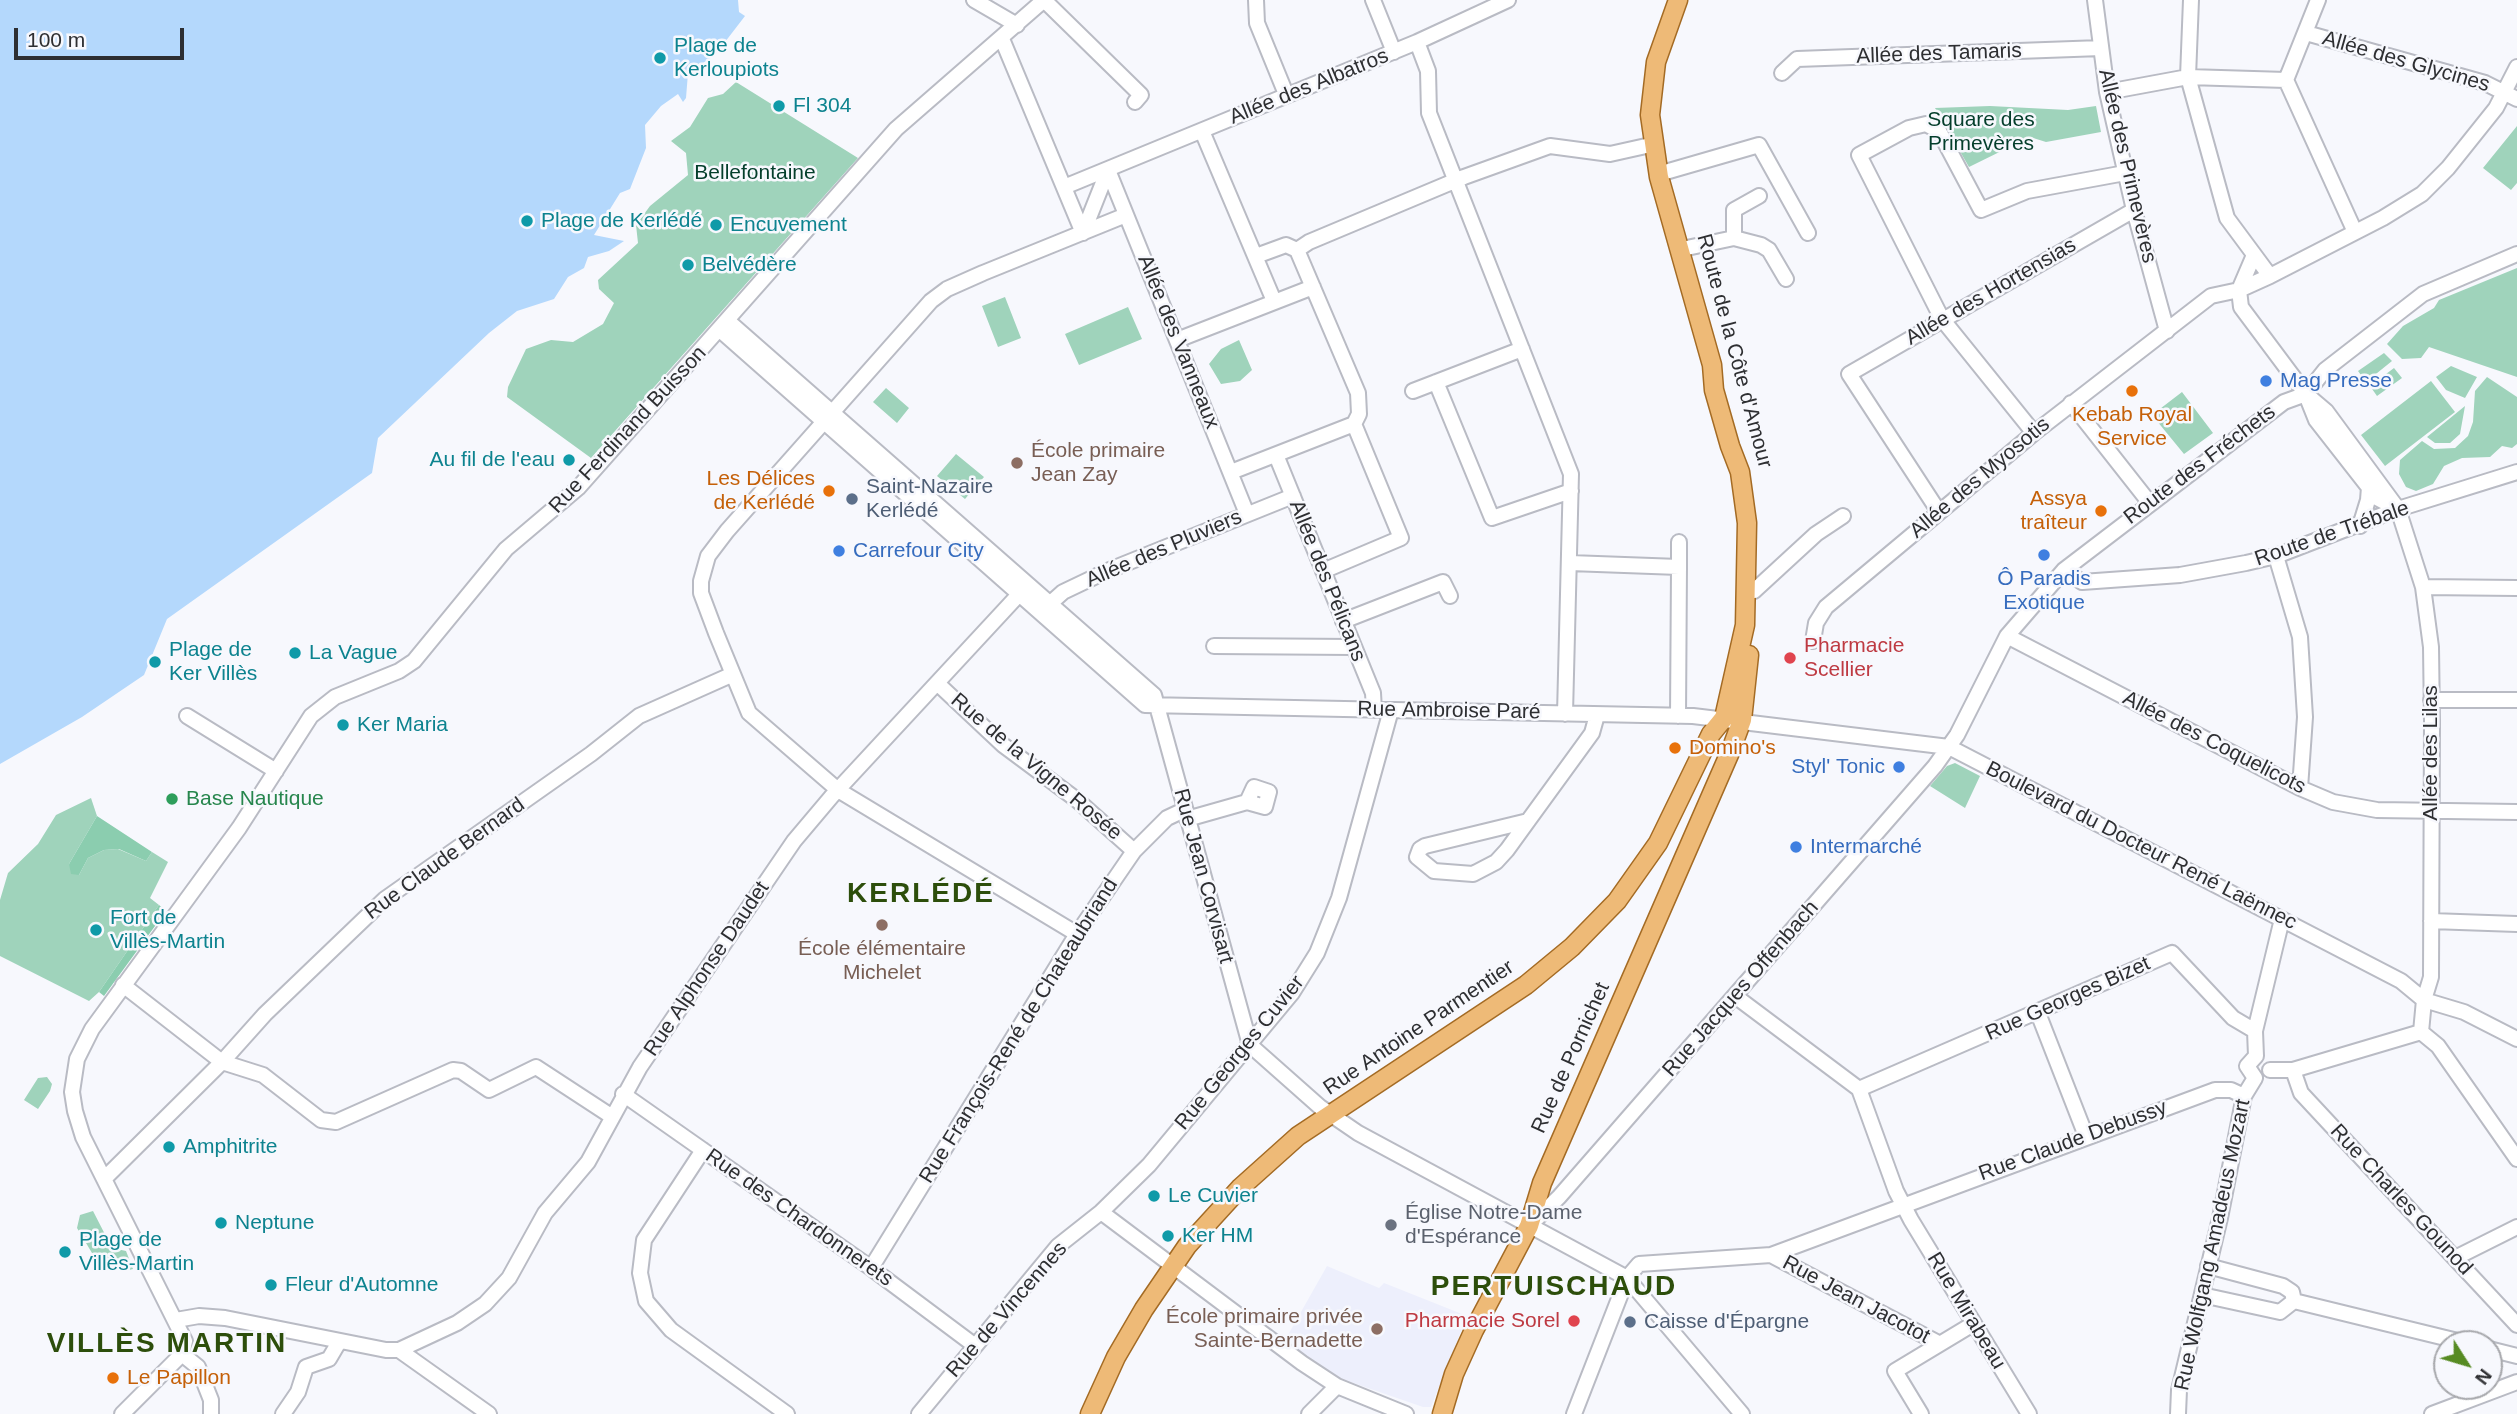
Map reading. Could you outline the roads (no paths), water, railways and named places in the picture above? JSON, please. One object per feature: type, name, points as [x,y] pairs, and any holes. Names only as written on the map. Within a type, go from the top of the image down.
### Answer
[{"type":"main road","name":"Route de la Côte d'Amour","points":[[1678,0],[1656,62],[1650,115],[1659,177],[1670,223],[1712,365],[1714,390],[1740,472],[1749,557],[1746,615],[1739,658]]},
{"type":"main road","name":"Route de la Côte d'Amour","points":[[1688,0],[1666,59],[1658,118],[1662,173],[1745,474],[1752,521],[1754,591],[1733,719]]},
{"type":"main road","name":"Rue Antoine Parmentier","points":[[1090,1414],[1127,1336],[1172,1267],[1256,1172],[1298,1136],[1526,985],[1590,931],[1639,875],[1674,814],[1711,734],[1733,719],[1739,658]]},
{"type":"main road","name":"Rue de Pornichet","points":[[1442,1414],[1454,1374],[1474,1330],[1529,1226],[1542,1183],[1733,719]]},
{"type":"street","points":[[974,0],[1017,25]]},
{"type":"street","points":[[1044,0],[1141,95],[1135,102]]},
{"type":"street","name":"Rue Ferdinand Buisson","points":[[182,1354],[185,1341],[176,1320],[83,1137],[75,1111],[73,1085],[77,1059],[92,1028],[224,850],[311,716],[323,705],[399,671],[414,661],[506,550],[578,488],[896,129],[1002,40],[1044,0]]},
{"type":"street","points":[[1255,0],[1257,23],[1286,94]]},
{"type":"street","points":[[1373,0],[1394,52]]},
{"type":"street","name":"Allée des Albatros","points":[[1064,187],[1394,52],[1508,0]]},
{"type":"street","name":"Allée des Primevères","points":[[2095,0],[2107,92],[2134,210],[2167,331]]},
{"type":"street","points":[[2191,0],[2188,77],[2227,218],[2270,276]]},
{"type":"street","points":[[2318,0],[2286,80],[2355,232]]},
{"type":"street","name":"Allée des Glycines","points":[[2306,33],[2486,83],[2511,96]]},
{"type":"street","points":[[1002,40],[1083,233]]},
{"type":"street","points":[[1417,42],[1428,71],[1429,113],[1571,474],[1565,714]]},
{"type":"street","name":"Allée des Tamaris","points":[[1782,73],[1797,59],[2101,48]]},
{"type":"street","name":"Allée des Myosotis","points":[[1813,640],[1816,623],[1826,607],[2071,403],[2211,296],[2239,290],[2270,276],[2422,194],[2511,96],[2517,67]]},
{"type":"street","points":[[2107,92],[2188,77],[2286,80]]},
{"type":"street","points":[[2034,433],[1942,320],[1859,155],[1909,128],[1926,124],[1938,131],[1981,210],[2027,191],[2125,173]]},
{"type":"street","points":[[1202,131],[1275,301]]},
{"type":"street","points":[[1297,250],[1309,242],[1550,146],[1610,155],[1655,144]]},
{"type":"street","points":[[1662,173],[1759,145],[1808,233]]},
{"type":"street","points":[[1083,233],[1108,170]]},
{"type":"street","name":"Allée des Vanneaux","points":[[1108,170],[1247,514]]},
{"type":"street","points":[[1734,238],[1734,210],[1759,196]]},
{"type":"street","name":"Allée des Hortensias","points":[[1939,512],[1849,374],[2134,210]]},
{"type":"street","points":[[1077,934],[838,790],[749,713],[731,675],[701,593],[708,556],[740,515],[931,301],[959,284],[1126,215]]},
{"type":"street","points":[[1682,249],[1734,238],[1769,250],[1786,279]]},
{"type":"street","points":[[1231,472],[1353,424],[1359,414],[1358,393],[1297,250],[1286,245],[1256,256]]},
{"type":"street","points":[[2254,254],[2239,290],[2241,307],[2306,394],[2316,419],[2377,498],[2398,509]]},
{"type":"street","name":"Route des Fréchets","points":[[1950,747],[2007,636],[2064,570],[2149,502],[2284,402],[2306,394],[2325,370],[2423,294],[2517,254]]},
{"type":"street","points":[[1177,340],[1313,287]]},
{"type":"street","points":[[724,326],[1045,608],[1154,695],[1156,707]]},
{"type":"street","points":[[1413,391],[1522,349]]},
{"type":"street","points":[[1436,382],[1492,518],[1571,491]]},
{"type":"street","name":"Allée des Lilas","points":[[2306,394],[2326,411],[2398,509],[2423,587],[2431,647],[2432,811],[2431,977],[2424,1000],[2421,1032]]},
{"type":"street","points":[[2071,403],[2149,502]]},
{"type":"street","points":[[1323,571],[1401,538],[1353,424]]},
{"type":"street","name":"Allée des Pélicans","points":[[1276,454],[1373,693],[1374,709]]},
{"type":"street","name":"Route de Trébale","points":[[2064,570],[2082,582],[2180,575],[2276,556],[2360,526],[2398,509],[2517,472]]},
{"type":"street","points":[[2360,526],[2369,486]]},
{"type":"street","name":"Allée des Pluviers","points":[[1045,608],[1063,592],[1107,571],[1293,496]]},
{"type":"street","points":[[1754,591],[1816,534],[1843,516]]},
{"type":"street","points":[[1678,716],[1679,541]]},
{"type":"street","points":[[2276,556],[2300,637],[2305,718],[2300,788]]},
{"type":"street","points":[[1570,563],[1679,567]]},
{"type":"street","points":[[1343,621],[1443,582],[1450,596]]},
{"type":"street","points":[[2423,587],[2517,588]]},
{"type":"street","name":"Rue Alphonse Daudet","points":[[399,1350],[457,1324],[485,1304],[509,1278],[545,1213],[588,1162],[623,1094],[794,841],[1024,589]]},
{"type":"street","name":"Allée des Coquelicots","points":[[2007,636],[2300,788],[2333,802],[2376,810],[2517,811]]},
{"type":"street","points":[[1214,646],[1354,647]]},
{"type":"street","name":"Rue Claude Bernard","points":[[104,1179],[222,1062],[265,1014],[385,899],[591,754],[639,716],[731,675]]},
{"type":"street","name":"Rue de la Vigne Rosée","points":[[937,683],[1003,745],[1077,800],[1134,851]]},
{"type":"street","points":[[2431,700],[2517,700]]},
{"type":"street","name":"Rue Ambroise Paré","points":[[1156,707],[1186,705],[1733,719]]},
{"type":"street","name":"Rue Jean Corvisart","points":[[1156,707],[1250,1045]]},
{"type":"street","name":"Rue Georges Cuvier","points":[[1101,1212],[1149,1166],[1250,1045],[1292,993],[1317,953],[1342,887],[1391,710]]},
{"type":"street","points":[[1528,821],[1425,846],[1420,849],[1417,857],[1434,871],[1473,874],[1496,862],[1528,821],[1592,733],[1597,715]]},
{"type":"street","points":[[187,716],[276,771]]},
{"type":"street","name":"Boulevard du Docteur René Laënnec","points":[[1733,719],[1950,747],[2401,981],[2424,1000],[2464,1012],[2517,1039]]},
{"type":"street","name":"Rue Jacques Offenbach","points":[[1529,1226],[1559,1197],[1950,747]]},
{"type":"street","name":"Rue François-René de Chateaubriand","points":[[871,1268],[1077,934],[1134,851],[1167,818],[1247,802]]},
{"type":"street","points":[[2270,1070],[2266,1076],[2255,1078],[2248,1066],[2256,1056],[2255,1031],[2282,919]]},
{"type":"street","points":[[2431,921],[2517,924]]},
{"type":"street","name":"Rue Georges Bizet","points":[[1859,1089],[2172,953],[2233,1018],[2255,1031]]},
{"type":"street","points":[[123,985],[222,1062],[263,1075],[321,1120],[336,1122],[453,1070],[461,1071],[489,1090],[536,1067],[611,1116]]},
{"type":"street","points":[[1735,996],[1859,1089]]},
{"type":"street","points":[[2038,1013],[2085,1136]]},
{"type":"street","points":[[2270,1070],[2293,1070],[2421,1032],[2438,1046],[2517,1159]]},
{"type":"street","points":[[1250,1045],[1330,1114],[1362,1135],[1627,1278],[1742,1414]]},
{"type":"street","points":[[2256,1056],[2266,1058],[2270,1070]]},
{"type":"street","name":"Rue Charles Gounod","points":[[2293,1070],[2301,1093],[2517,1325]]},
{"type":"street","name":"Rue Wolfgang Amadeus Mozart","points":[[2178,1414],[2179,1390],[2244,1096],[2255,1078]]},
{"type":"street","name":"Rue Claude Debussy","points":[[1771,1255],[2220,1088],[2244,1096]]},
{"type":"street","name":"Rue Mirabeau","points":[[1859,1089],[1904,1207],[2029,1414]]},
{"type":"street","name":"Rue des Chardonnerets","points":[[623,1094],[871,1268],[974,1345]]},
{"type":"street","points":[[702,1150],[644,1240],[640,1273],[646,1301],[671,1330],[787,1414]]},
{"type":"street","points":[[1101,1212],[1337,1387],[1406,1414]]},
{"type":"street","name":"Rue de Vincennes","points":[[919,1414],[1058,1246],[1101,1212]]},
{"type":"street","points":[[2455,1258],[2517,1227]]},
{"type":"street","points":[[1574,1414],[1627,1278],[1639,1264],[1771,1255]]},
{"type":"street","name":"Rue Jean Jacotot","points":[[1771,1255],[1940,1344]]},
{"type":"street","points":[[2208,1266],[2283,1286],[2291,1292],[2294,1301]]},
{"type":"street","points":[[2202,1295],[2280,1312],[2294,1301]]},
{"type":"street","points":[[2294,1301],[2433,1335]]},
{"type":"street","points":[[176,1320],[199,1316],[225,1318],[339,1342],[399,1350],[489,1414]]},
{"type":"street","points":[[1921,1414],[1895,1371],[1973,1324]]},
{"type":"street","points":[[283,1414],[298,1392],[306,1367],[329,1359],[339,1342]]},
{"type":"street","points":[[122,1414],[182,1354],[198,1367],[211,1399],[211,1414]]},
{"type":"street","points":[[2432,1414],[2452,1410],[2517,1382]]},
{"type":"street","points":[[1309,1414],[1337,1387]]},
{"type":"water","points":[[0,0],[738,0],[739,12],[745,16],[715,55],[688,73],[686,98],[683,102],[678,94],[661,106],[645,125],[646,148],[630,189],[620,193],[594,235],[624,241],[609,251],[588,257],[584,268],[568,277],[554,299],[517,311],[489,333],[378,438],[372,473],[167,619],[144,675],[82,717],[0,764]]},
{"type":"place","name":"Plage de Kerloupiots","points":[[660,58]]},
{"type":"place","name":"Fl 304","points":[[779,106]]},
{"type":"place","name":"Plage de Kerlédé","points":[[527,221]]},
{"type":"place","name":"Encuvement","points":[[716,225]]},
{"type":"place","name":"Belvédère","points":[[688,265]]},
{"type":"place","name":"Mag Presse","points":[[2266,381]]},
{"type":"place","name":"Kebab Royal Service","points":[[2132,391]]},
{"type":"place","name":"Au fil de l'eau","points":[[569,460]]},
{"type":"place","name":"École primaire Jean Zay","points":[[1017,463]]},
{"type":"place","name":"Les Délices de Kerlédé","points":[[829,491]]},
{"type":"place","name":"Saint-Nazaire Kerlédé","points":[[852,499]]},
{"type":"place","name":"Assya traîteur","points":[[2101,511]]},
{"type":"place","name":"Carrefour City","points":[[839,551]]},
{"type":"place","name":"Ô Paradis Exotique","points":[[2044,555]]},
{"type":"place","name":"La Vague","points":[[295,653]]},
{"type":"place","name":"Pharmacie Scellier","points":[[1790,658]]},
{"type":"place","name":"Plage de Ker Villès","points":[[155,662]]},
{"type":"place","name":"Ker Maria","points":[[343,725]]},
{"type":"place","name":"Domino's","points":[[1675,748]]},
{"type":"place","name":"Styl' Tonic","points":[[1899,767]]},
{"type":"place","name":"Base Nautique","points":[[172,799]]},
{"type":"place","name":"Intermarché","points":[[1796,847]]},
{"type":"place","name":"École élémentaire Michelet","points":[[882,925]]},
{"type":"place","name":"Fort de Villès-Martin","points":[[96,930]]},
{"type":"place","name":"Amphitrite","points":[[169,1147]]},
{"type":"place","name":"Le Cuvier","points":[[1154,1196]]},
{"type":"place","name":"Neptune","points":[[221,1223]]},
{"type":"place","name":"Église Notre-Dame d'Espérance","points":[[1391,1225]]},
{"type":"place","name":"Ker HM","points":[[1168,1236]]},
{"type":"place","name":"Plage de Villès-Martin","points":[[65,1252]]},
{"type":"place","name":"Fleur d'Automne","points":[[271,1285]]},
{"type":"place","name":"Pharmacie Sorel","points":[[1574,1321]]},
{"type":"place","name":"Caisse d'Épargne","points":[[1630,1322]]},
{"type":"place","name":"École primaire privée Sainte-Bernadette","points":[[1377,1329]]},
{"type":"place","name":"Le Papillon","points":[[113,1378]]},
{"type":"district","name":"KERLÉDÉ","points":[[921,894]]},
{"type":"district","name":"PERTUISCHAUD","points":[[1554,1287]]},
{"type":"district","name":"VILLÈS MARTIN","points":[[167,1344]]},
{"type":"park label","name":"Square des Primevères","points":[[1981,132]]},
{"type":"park label","name":"Bellefontaine","points":[[755,173]]}]
